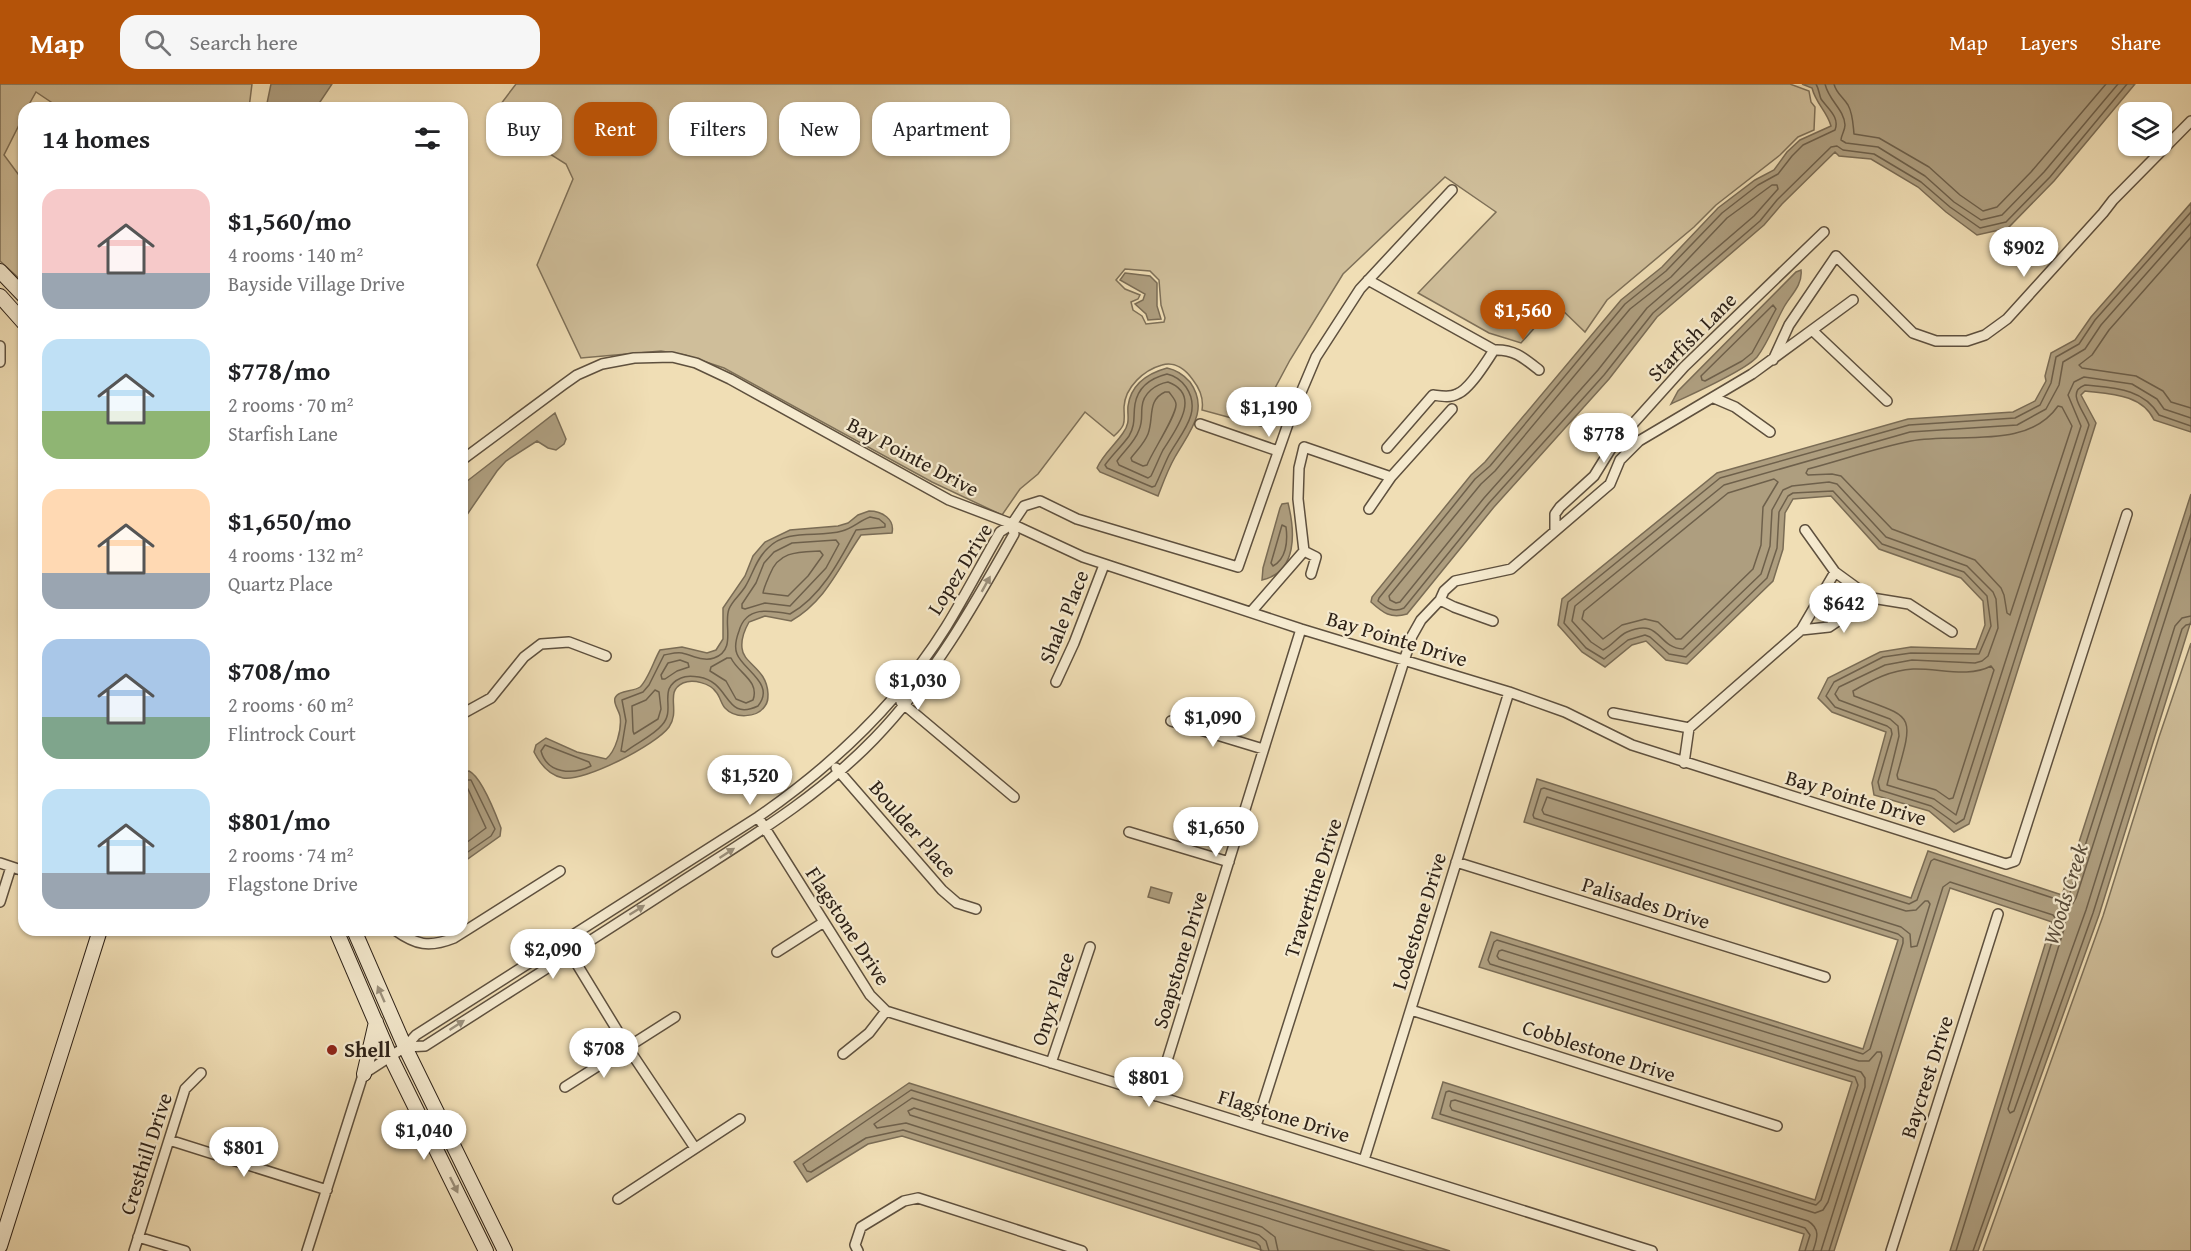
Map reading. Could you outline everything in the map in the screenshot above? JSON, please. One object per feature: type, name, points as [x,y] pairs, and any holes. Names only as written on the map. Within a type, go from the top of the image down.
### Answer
[{"type":"main road","points":[[0,271],[18,290]]},
{"type":"main road","points":[[0,296],[18,316]]},
{"type":"main road","points":[[0,1246],[98,936]]},
{"type":"main road","points":[[339,936],[391,1058],[486,1251]]},
{"type":"main road","points":[[357,936],[405,1047],[505,1251]]},
{"type":"main road","points":[[364,1074],[376,1022]]},
{"type":"street","points":[[1772,361],[1789,325],[1836,256],[1913,333],[1936,341],[1967,340],[1985,335],[2007,319],[2113,200],[2191,121]]},
{"type":"street","points":[[1012,524],[1024,506],[1040,501],[1077,519],[1238,567],[1278,451],[1316,357],[1360,289],[1452,190]]},
{"type":"street","name":"Starfish Lane","points":[[1555,530],[1555,514],[1560,507],[1594,476],[1612,447],[1684,367],[1824,232]]},
{"type":"street","points":[[1368,280],[1494,350],[1507,349],[1520,354],[1539,370]]},
{"type":"street","name":"Travertine Drive","points":[[1256,1126],[1412,636],[1421,620],[1455,581],[1511,568],[1610,484],[1620,460],[1639,441],[1677,417],[1714,398],[1772,361],[1853,300]]},
{"type":"street","points":[[1813,331],[1887,401]]},
{"type":"street","points":[[0,346],[0,362]]},
{"type":"street","points":[[1387,448],[1433,395],[1452,396],[1461,393],[1494,350]]},
{"type":"street","name":"Bay Pointe Drive","points":[[468,456],[563,385],[593,368],[634,358],[672,357],[696,363],[730,379],[949,500],[1012,524],[1063,549],[1104,565],[1301,629],[1509,692],[1565,712],[1632,745],[1684,763],[2006,864],[2015,861],[2127,514]]},
{"type":"street","points":[[1714,398],[1735,407],[1770,432]]},
{"type":"street","points":[[1369,509],[1391,477],[1452,409]]},
{"type":"street","points":[[1200,424],[1278,451]]},
{"type":"street","points":[[1251,612],[1304,551],[1298,499],[1299,468],[1304,447],[1391,477]]},
{"type":"street","name":"Lopez Drive","points":[[1012,524],[1014,534],[967,619],[936,665],[905,705],[839,772],[765,829],[425,1046],[405,1047],[416,1035],[758,817],[802,786],[830,762],[895,696],[945,628],[999,532],[1012,524]]},
{"type":"street","points":[[1805,530],[1835,572],[1872,598],[1909,604],[1952,632]]},
{"type":"street","points":[[1304,551],[1316,557],[1311,574]]},
{"type":"street","name":"Shale Place","points":[[1056,682],[1074,643],[1104,565]]},
{"type":"street","points":[[1684,763],[1689,728],[1800,630],[1835,572]]},
{"type":"street","points":[[1800,630],[1829,627],[1872,598]]},
{"type":"street","points":[[1440,600],[1493,621]]},
{"type":"street","name":"Soapstone Drive","points":[[1156,1096],[1301,629]]},
{"type":"street","points":[[468,711],[491,698],[524,657],[541,644],[569,642],[606,656]]},
{"type":"street","name":"Lodestone Drive","points":[[1364,1160],[1509,692]]},
{"type":"street","points":[[895,696],[1014,797]]},
{"type":"street","points":[[1613,713],[1689,728]]},
{"type":"street","points":[[1171,721],[1263,749]]},
{"type":"street","name":"Boulder Place","points":[[830,762],[949,897],[957,903],[976,909]]},
{"type":"street","name":"Flagstone Drive","points":[[758,817],[873,1000],[886,1011],[1652,1251]]},
{"type":"street","points":[[1128,832],[1229,862]]},
{"type":"street","name":"Palisades Drive","points":[[1456,862],[1825,977]]},
{"type":"street","points":[[0,863],[18,869]]},
{"type":"street","points":[[0,902],[11,867]]},
{"type":"street","points":[[468,929],[560,871]]},
{"type":"street","name":"Baycrest Drive","points":[[1891,1251],[1998,914]]},
{"type":"street","points":[[777,952],[824,922]]},
{"type":"street","points":[[404,936],[423,944],[439,944],[457,936]]},
{"type":"street","points":[[563,941],[628,1048],[695,1149]]},
{"type":"street","name":"Onyx Place","points":[[1052,1063],[1090,947]]},
{"type":"street","name":"Cobblestone Drive","points":[[1411,1010],[1777,1126]]},
{"type":"street","points":[[843,1054],[869,1033],[886,1011]]},
{"type":"street","points":[[565,1087],[675,1017]]},
{"type":"street","points":[[308,1251],[364,1074],[405,1047]]},
{"type":"street","name":"Cresthill Drive","points":[[134,1251],[185,1089],[201,1073]]},
{"type":"street","points":[[618,1199],[740,1119]]},
{"type":"street","points":[[169,1140],[327,1190]]},
{"type":"street","points":[[858,1251],[855,1245],[861,1227],[904,1201],[918,1198],[1082,1251]]},
{"type":"street","points":[[138,1237],[185,1251]]},
{"type":"shaded area","points":[[0,84],[252,84],[250,102],[51,102],[36,92],[30,102],[18,102],[18,127],[4,155],[18,174],[18,278],[0,261]]},
{"type":"shaded area","points":[[516,84],[1790,84],[1809,91],[1811,102],[1815,107],[1814,130],[1798,137],[1780,155],[1716,205],[1694,227],[1607,300],[1585,332],[1556,304],[1521,343],[1489,333],[1418,293],[1496,212],[1445,177],[1343,274],[1290,360],[1267,403],[1261,426],[1202,410],[1198,387],[1184,370],[1171,364],[1155,367],[1142,375],[1132,386],[1125,400],[1123,426],[1114,436],[1085,412],[1038,474],[1020,489],[1002,515],[932,482],[724,368],[685,355],[661,351],[581,358],[537,265],[573,179],[566,164],[553,156],[562,156],[562,102],[502,102]],"holes":[[[1125,269],[1150,271],[1159,280],[1164,322],[1146,324],[1142,316],[1133,310],[1131,302],[1138,299],[1140,295],[1125,289],[1116,280]]]},
{"type":"shaded area","points":[[2191,643],[2191,1251],[1983,1251],[2103,916]]},
{"type":"water","points":[[271,84],[332,84],[320,102],[267,102]]},
{"type":"water","points":[[1802,84],[2135,84],[2054,181],[2008,228],[1977,235],[1918,187],[1871,159],[1839,156],[1835,152],[1764,225],[1657,317],[1609,379],[1494,507],[1407,614],[1392,615],[1379,609],[1371,602],[1372,597],[1471,475],[1485,462],[1621,300],[1662,267],[1718,208],[1755,180],[1774,170],[1787,152],[1800,140],[1831,126],[1812,88]]},
{"type":"water","points":[[2191,203],[2191,432],[2154,420],[2149,411],[2133,400],[2085,391],[2081,395],[2096,423],[1969,824],[1954,832],[1929,811],[1874,795],[1872,783],[1886,732],[1832,712],[1818,698],[1828,678],[1880,652],[1911,647],[1976,649],[1985,625],[1983,601],[1961,578],[1879,549],[1831,496],[1793,499],[1785,513],[1783,549],[1773,581],[1687,664],[1666,660],[1646,641],[1632,645],[1605,667],[1582,652],[1558,625],[1562,599],[1717,473],[1908,419],[2013,412],[2035,401],[2046,381],[2045,376],[2051,353],[2075,340],[2091,317]]},
{"type":"water","points":[[1801,270],[1798,285],[1757,357],[1730,376],[1671,404],[1678,391],[1796,272]]},
{"type":"water","points":[[1125,273],[1150,276],[1157,283],[1157,306],[1161,319],[1148,320],[1146,314],[1135,304],[1143,300],[1145,294],[1120,280]]},
{"type":"water","points":[[1167,368],[1180,373],[1190,382],[1196,392],[1198,411],[1191,430],[1170,466],[1158,496],[1100,472],[1097,468],[1125,429],[1128,422],[1128,406],[1133,391],[1148,376]]},
{"type":"water","points":[[555,413],[566,439],[564,444],[556,450],[537,441],[506,461],[468,513],[468,480]]},
{"type":"water","name":"Woods Creek","points":[[2191,494],[2191,621],[2099,915],[1978,1251],[1950,1251],[2052,922],[1950,888],[1834,1251],[1799,1251],[1804,1234],[1432,1118],[1443,1082],[1815,1200],[1852,1082],[1479,967],[1491,932],[1863,1049],[1898,940],[1524,822],[1537,779],[1911,898],[1928,851],[2062,895]]},
{"type":"water","points":[[1288,503],[1292,538],[1288,560],[1274,576],[1262,580],[1263,568],[1280,508],[1282,504]]},
{"type":"water","points":[[869,511],[878,512],[887,517],[892,533],[861,535],[823,593],[814,604],[791,621],[765,616],[749,622],[742,641],[742,648],[743,654],[760,672],[767,685],[768,700],[761,710],[746,716],[734,714],[725,708],[710,686],[692,681],[683,683],[674,691],[674,714],[669,727],[662,735],[635,752],[619,761],[573,778],[558,777],[542,765],[534,752],[536,745],[546,738],[577,752],[606,759],[618,739],[620,727],[620,716],[615,698],[643,684],[660,650],[682,647],[707,653],[716,650],[723,639],[723,608],[745,576],[753,556],[765,542],[790,530],[838,526]]},
{"type":"water","points":[[468,771],[484,788],[501,828],[500,836],[468,859]]},
{"type":"water","points":[[1151,887],[1172,893],[1169,903],[1148,897]]},
{"type":"water","points":[[909,1083],[1450,1251],[1264,1251],[902,1136],[868,1144],[807,1182],[794,1162]]},
{"type":"place","name":"Shell","points":[[332,1050]]}]
